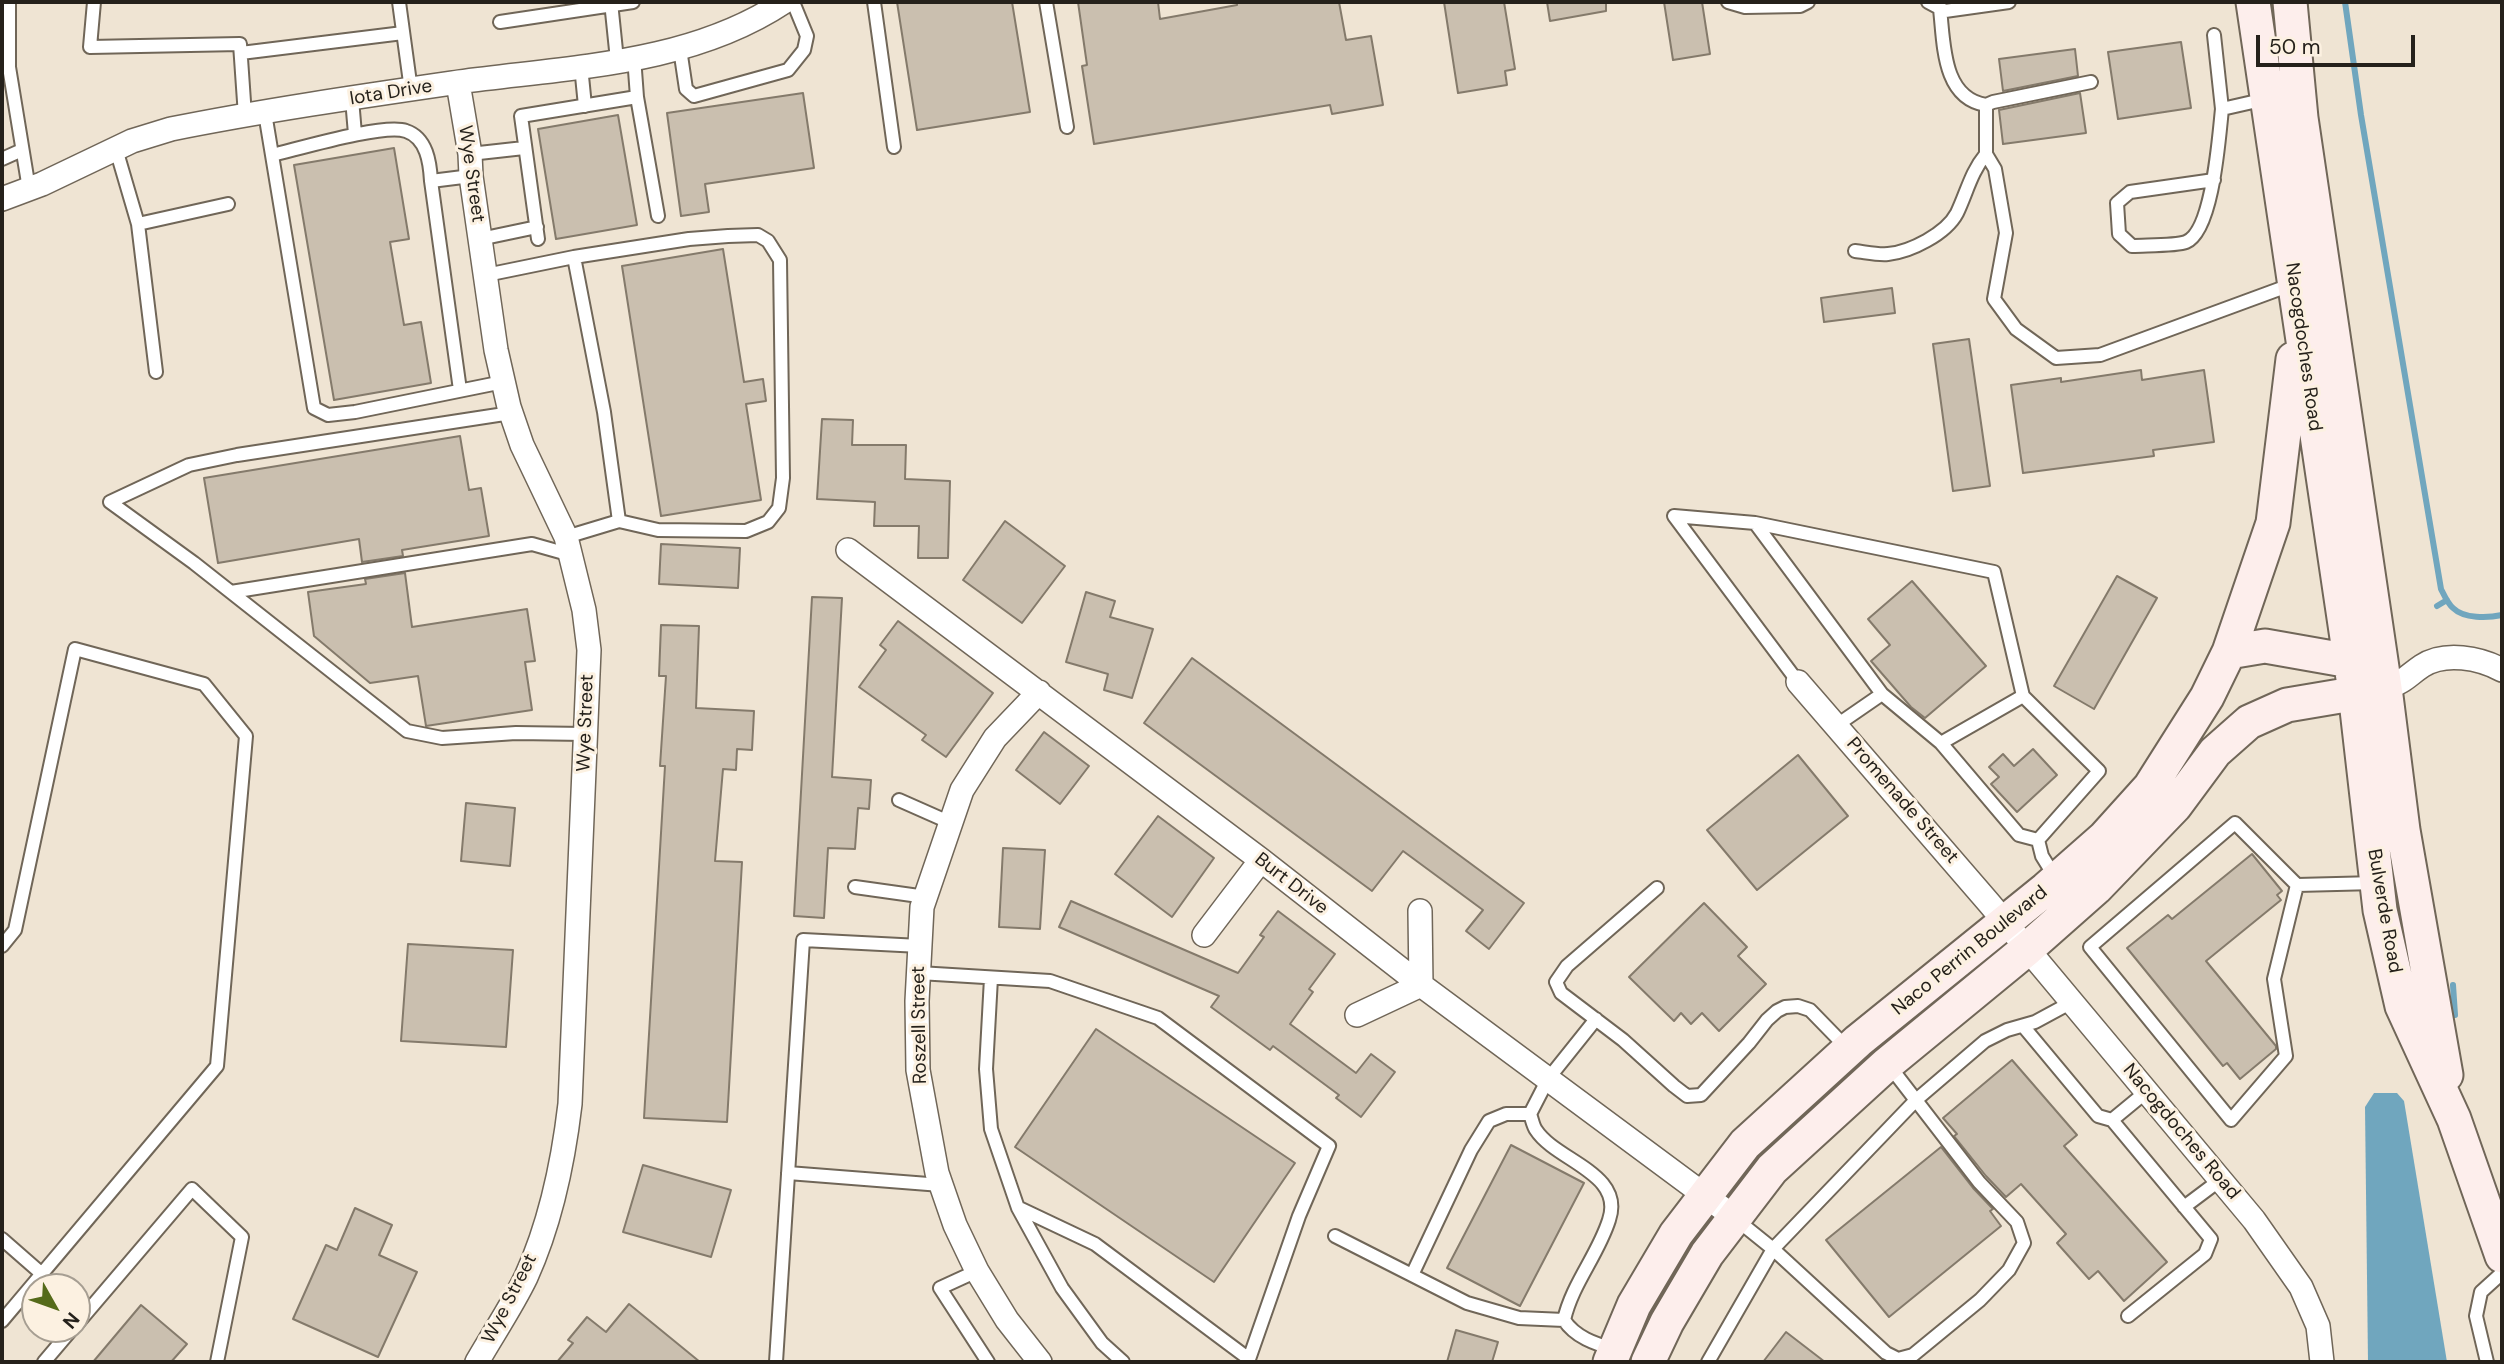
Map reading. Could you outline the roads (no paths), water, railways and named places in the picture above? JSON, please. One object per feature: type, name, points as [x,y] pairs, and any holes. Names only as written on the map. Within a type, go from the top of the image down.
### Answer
[{"type":"main road","name":"Nacogdoches Road","points":[[2253,2],[2298,318],[2368,675]]},
{"type":"main road","name":"Nacogdoches Road","points":[[2290,2],[2301,118],[2368,675]]},
{"type":"main road","name":"Naco Perrin Boulevard","points":[[1612,1356],[1634,1306],[1676,1234],[1745,1144],[1848,1049],[2057,880],[2104,838],[2150,787],[2207,697],[2229,652],[2273,523],[2298,318]]},
{"type":"main road","points":[[2229,652],[2265,646],[2368,675]]},
{"type":"main road","name":"Bulverde Road","points":[[2368,675],[2376,883],[2402,1006],[2454,1119],[2502,1256]]},
{"type":"main road","name":"Bulverde Road","points":[[2368,675],[2403,830],[2454,1119]]},
{"type":"main road","name":"Naco Perrin Boulevard","points":[[1647,1362],[1707,1254],[1772,1170],[1887,1063],[2028,949],[2096,888],[2175,806],[2215,752],[2249,722],[2368,675]]},
{"type":"street","name":"Iota Drive","points":[[2,199],[116,149],[171,129],[680,49],[730,32],[784,2]]},
{"type":"street","name":"Wye Street","points":[[458,83],[496,350],[503,382],[522,445],[569,546],[584,610],[589,650],[570,1104],[564,1153],[552,1205],[526,1277],[478,1362]]},
{"type":"street","name":"Burt Drive","points":[[848,550],[1040,692],[1421,985],[1734,1217]]},
{"type":"street","points":[[2368,675],[2399,658],[2424,664],[2452,657],[2485,661],[2502,670]]},
{"type":"street","name":"Promenade Street","points":[[1798,682],[2005,921]]},
{"type":"street","name":"Roszell Street","points":[[1040,692],[995,738],[962,790],[922,907],[918,1070],[925,1121],[941,1185],[955,1224],[977,1271],[1007,1320],[1040,1362]]},
{"type":"street","points":[[1204,935],[1261,860]]},
{"type":"street","points":[[1357,1015],[1421,985],[1420,911]]},
{"type":"street","name":"Nacogdoches Road","points":[[2005,921],[2254,1220],[2301,1287],[2318,1326],[2322,1362]]},
{"type":"lane","points":[[9,2],[9,66],[29,189]]},
{"type":"lane","points":[[94,2],[90,47],[240,44],[243,88],[272,155],[314,408],[328,415],[355,412],[503,382]]},
{"type":"lane","points":[[399,2],[411,90]]},
{"type":"lane","points":[[500,22],[611,3],[633,2]]},
{"type":"lane","points":[[680,49],[686,89],[694,96],[788,70],[804,50],[807,36],[793,2]]},
{"type":"lane","points":[[874,2],[894,148]]},
{"type":"lane","points":[[1046,2],[1067,127]]},
{"type":"lane","points":[[1728,2],[1745,7],[1800,6],[1808,2]]},
{"type":"lane","points":[[1928,2],[1945,11],[2009,2]]},
{"type":"lane","points":[[611,3],[636,97],[658,216]]},
{"type":"lane","points":[[1940,9],[1951,78],[1968,96],[1986,105],[2091,82]]},
{"type":"lane","points":[[241,53],[403,33]]},
{"type":"lane","points":[[2214,35],[2222,108],[2214,180],[2199,232],[2186,242],[2132,246],[2119,234],[2117,203],[2130,192],[2214,180]]},
{"type":"lane","points":[[581,66],[585,106]]},
{"type":"lane","points":[[480,239],[537,233],[520,116],[636,97]]},
{"type":"lane","points":[[352,99],[355,134]]},
{"type":"lane","points":[[2222,108],[2267,99]]},
{"type":"lane","points":[[1986,105],[1986,154],[1995,169],[2006,233],[1994,299],[2016,329],[2056,358],[2100,355],[2294,284]]},
{"type":"lane","points":[[272,155],[355,134],[405,130],[415,136],[430,161],[430,181],[460,390]]},
{"type":"lane","points":[[430,181],[524,148]]},
{"type":"lane","points":[[116,149],[138,224],[156,372]]},
{"type":"lane","points":[[2,159],[22,150]]},
{"type":"lane","points":[[1855,251],[1881,254],[1902,251],[1944,228],[1956,215],[1974,169],[1986,154]]},
{"type":"lane","points":[[138,224],[228,204]]},
{"type":"lane","points":[[231,592],[532,544],[569,546],[619,521],[658,530],[746,531],[768,522],[779,508],[783,478],[780,260],[768,241],[758,235],[689,239],[573,257],[486,275]]},
{"type":"lane","points":[[573,257],[604,412],[619,521]]},
{"type":"lane","points":[[511,414],[237,455],[189,465],[110,502],[231,592],[407,731],[442,738],[516,733],[585,734]]},
{"type":"lane","points":[[1798,682],[1674,516],[1755,523],[1994,572],[2023,696],[2099,771],[2038,840]]},
{"type":"lane","points":[[1755,523],[1882,694],[1941,743],[2019,835],[2038,840]]},
{"type":"lane","points":[[2,946],[15,930],[75,649],[204,684],[246,736],[217,1066],[43,1273]]},
{"type":"lane","points":[[1837,725],[1882,694]]},
{"type":"lane","points":[[1941,743],[2023,696]]},
{"type":"lane","points":[[899,800],[951,823]]},
{"type":"lane","points":[[2297,886],[2274,979],[2286,1056],[2231,1120],[2090,947],[2235,823],[2297,886],[2376,883]]},
{"type":"lane","points":[[2038,840],[2042,856],[2057,880]]},
{"type":"lane","points":[[855,887],[926,897]]},
{"type":"lane","points":[[1657,888],[1567,966],[1556,982],[1562,993],[1623,1040],[1688,1096],[1702,1095],[1767,1020],[1785,1007],[1798,1006],[1810,1010],[1848,1049]]},
{"type":"lane","points":[[776,1362],[803,940],[920,946]]},
{"type":"lane","points":[[919,973],[1049,981],[1158,1018],[1329,1146],[1299,1216],[1248,1361],[1095,1244],[1018,1208]]},
{"type":"lane","points":[[992,978],[986,1069],[991,1129],[1018,1208],[1062,1287],[1102,1343],[1123,1362]]},
{"type":"lane","points":[[1708,1362],[1773,1249],[1916,1100],[1985,1041],[2007,1030],[2035,1022],[2072,1003]]},
{"type":"lane","points":[[1595,1019],[1548,1079],[1530,1114],[1536,1130],[1604,1185],[1612,1199],[1610,1220],[1568,1304],[1564,1320],[1570,1329],[1612,1356]]},
{"type":"lane","points":[[2023,1026],[2098,1116],[2112,1120],[2211,1240],[2205,1254],[2129,1316]]},
{"type":"lane","points":[[1734,1217],[1897,1361],[1913,1355],[1980,1300],[2009,1270],[2024,1243],[2017,1222],[1979,1182],[1887,1063]]},
{"type":"lane","points":[[2112,1120],[2146,1091]]},
{"type":"lane","points":[[1412,1275],[1471,1150],[1489,1121],[1506,1114],[1530,1114]]},
{"type":"lane","points":[[788,1173],[941,1185]]},
{"type":"lane","points":[[2184,1207],[2220,1180]]},
{"type":"lane","points":[[91,1308],[192,1189],[242,1237],[217,1362]]},
{"type":"lane","points":[[1335,1236],[1467,1303],[1518,1318],[1564,1320]]},
{"type":"lane","points":[[2,1239],[41,1273]]},
{"type":"lane","points":[[977,1271],[940,1288],[988,1362]]},
{"type":"lane","points":[[2487,1362],[2476,1315],[2482,1292],[2502,1273]]},
{"type":"lane","points":[[2,1321],[21,1299]]},
{"type":"lane","points":[[44,1362],[60,1343]]},
{"type":"water","points":[[2374,1093],[2397,1093],[2404,1101],[2447,1362],[2368,1362],[2365,1107]]},
{"type":"waterway","points":[[2345,2],[2361,115],[2441,589],[2458,612],[2483,617],[2502,615]]},
{"type":"waterway","points":[[2437,606],[2447,600]]},
{"type":"waterway","points":[[2453,985],[2455,1015]]}]
